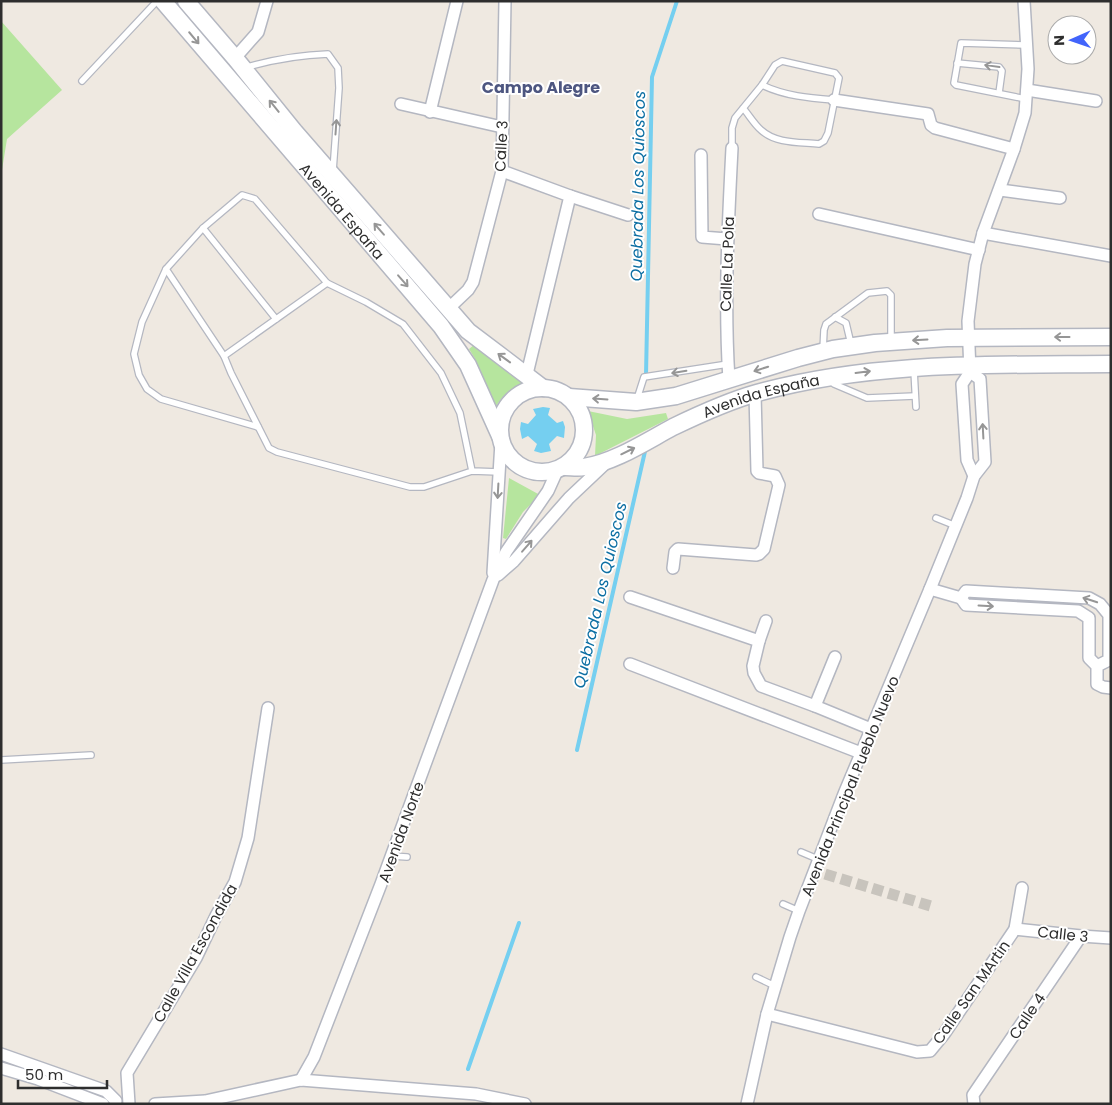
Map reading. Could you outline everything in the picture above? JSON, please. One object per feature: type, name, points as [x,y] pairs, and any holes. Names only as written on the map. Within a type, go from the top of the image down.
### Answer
[{"type":"main road","name":"Avenida España","points":[[163,1],[441,326],[468,365],[501,439]]},
{"type":"main road","name":"Avenida España","points":[[186,1],[333,176],[468,331],[543,388]]},
{"type":"main road","name":"Avenida España","points":[[569,397],[636,402],[676,396],[700,390],[728,372],[851,346],[891,342],[1028,336],[1111,337]]},
{"type":"main road","name":"Avenida España","points":[[561,469],[584,467],[609,460],[702,413],[754,394],[826,377],[866,371],[914,368],[970,369],[1111,364]]},
{"type":"main road","points":[[543,388],[557,390],[569,397],[578,407],[584,420],[585,433],[582,446],[575,458],[561,469],[544,473],[523,468],[507,455],[501,439],[500,424],[510,402],[520,394],[531,389],[543,388]]},
{"type":"street","points":[[239,63],[258,32],[267,1]]},
{"type":"street","points":[[430,112],[458,1]]},
{"type":"street","name":"Calle 3","points":[[448,309],[468,290],[472,282],[502,171],[505,1]]},
{"type":"street","name":"Avenida Principal Pueblo Nuevo","points":[[974,476],[967,460],[962,384],[970,369],[968,320],[975,264],[983,233],[1000,190],[1025,113],[1027,94],[1024,1]]},
{"type":"street","points":[[1027,94],[1096,101]]},
{"type":"street","points":[[834,100],[928,114],[931,125],[935,128],[1014,149]]},
{"type":"street","points":[[402,104],[430,112],[502,127]]},
{"type":"street","name":"Calle La Pola","points":[[728,372],[725,323],[732,148]]},
{"type":"street","points":[[701,155],[702,242],[727,239]]},
{"type":"street","points":[[502,171],[628,215]]},
{"type":"street","points":[[1000,190],[1060,198]]},
{"type":"street","points":[[527,374],[570,196]]},
{"type":"street","points":[[820,214],[979,250]]},
{"type":"street","points":[[983,233],[1111,256]]},
{"type":"street","name":"Avenida Principal Pueblo Nuevo","points":[[747,1104],[767,1014],[799,911],[820,873],[820,860],[844,794],[956,526],[974,476],[985,462],[980,379],[970,369]]},
{"type":"street","points":[[672,568],[675,552],[678,548],[756,555],[764,549],[779,485],[775,476],[757,471],[754,394]]},
{"type":"street","name":"Avenida Norte","points":[[493,580],[501,439]]},
{"type":"street","points":[[493,580],[514,560],[569,498],[609,460]]},
{"type":"street","name":"Avenida Norte","points":[[301,1080],[314,1057],[392,856],[493,580],[506,552],[561,469]]},
{"type":"street","points":[[930,589],[961,598],[966,605],[1078,611],[1090,618],[1089,658],[1097,666],[1097,684],[1104,688],[1111,688]]},
{"type":"street","points":[[961,598],[966,591],[1089,598],[1100,604],[1109,615],[1109,660],[1097,666]]},
{"type":"street","points":[[630,597],[759,641]]},
{"type":"street","points":[[766,621],[753,666],[754,673],[761,686],[871,729]]},
{"type":"street","points":[[815,706],[835,657]]},
{"type":"street","points":[[630,664],[861,753]]},
{"type":"street","name":"Calle Villa Escondida","points":[[129,1104],[127,1073],[196,958],[235,882],[248,838],[268,708]]},
{"type":"street","name":"Calle San MArtin","points":[[767,1014],[917,1052],[930,1051],[955,1019],[1015,929],[1022,888]]},
{"type":"street","name":"Calle 3","points":[[1015,929],[1111,938]]},
{"type":"street","name":"Calle 4","points":[[974,1099],[1081,936]]},
{"type":"street","points":[[1,1054],[106,1091],[108,1103]]},
{"type":"street","points":[[1,1068],[108,1103],[129,1104]]},
{"type":"street","points":[[155,1104],[205,1100],[301,1080],[476,1094],[525,1104]]},
{"type":"lane","points":[[82,80],[157,1]]},
{"type":"lane","points":[[1026,45],[961,43],[954,83],[956,85],[999,93],[1027,94]]},
{"type":"lane","points":[[239,63],[260,63],[299,56],[328,54],[338,68],[339,88],[333,176]]},
{"type":"lane","points":[[732,148],[732,128],[735,118],[743,108],[762,85],[775,65],[782,61],[835,73],[838,78],[828,133],[824,141],[819,144],[780,140],[770,136],[761,130],[743,108]]},
{"type":"lane","points":[[957,62],[999,67],[1002,71],[999,93]]},
{"type":"lane","points":[[762,85],[777,92],[795,96],[834,100]]},
{"type":"lane","points":[[258,427],[161,399],[147,389],[138,375],[134,354],[142,322],[166,269],[203,228],[242,195],[255,199],[327,283],[366,302],[403,324],[441,373],[460,413],[472,471]]},
{"type":"lane","points":[[203,228],[276,319]]},
{"type":"lane","points":[[166,269],[224,356],[269,448],[277,452],[410,487],[424,487],[472,471],[499,472]]},
{"type":"lane","points":[[224,356],[327,283]]},
{"type":"lane","points":[[823,352],[826,324],[868,293],[887,291],[891,295],[891,342]]},
{"type":"lane","points":[[835,316],[846,323],[851,346]]},
{"type":"lane","points":[[914,368],[916,407]]},
{"type":"lane","points":[[636,402],[644,377],[728,372]]},
{"type":"lane","points":[[826,377],[834,384],[867,398],[914,396]]},
{"type":"lane","points":[[936,518],[956,526]]},
{"type":"lane","points":[[1,760],[91,755]]},
{"type":"lane","points":[[801,852],[820,860]]},
{"type":"lane","points":[[392,856],[407,857]]},
{"type":"lane","points":[[783,904],[799,911]]},
{"type":"lane","points":[[756,977],[775,986]]},
{"type":"green space","points":[[1,21],[62,90],[7,139],[1,176]]},
{"type":"green space","points":[[475,344],[527,383],[509,392],[496,406],[469,349]]},
{"type":"green space","points":[[588,411],[627,419],[666,413],[668,419],[595,456],[596,435]]},
{"type":"green space","points":[[509,478],[540,495],[523,512],[506,539],[503,538]]},
{"type":"water","points":[[550,408],[548,415],[557,423],[563,421],[565,427],[564,438],[557,436],[549,444],[551,451],[541,453],[534,451],[537,444],[528,436],[522,439],[520,429],[521,422],[528,424],[536,415],[533,409]]},
{"type":"waterway","name":"Quebrada Los Quioscos","points":[[646,375],[652,77],[677,1]]},
{"type":"waterway","name":"Quebrada Los Quioscos","points":[[577,750],[646,447]]},
{"type":"waterway","name":"Quebrada Los Quioscos","points":[[468,1069],[519,923]]},
{"type":"tunnel","points":[[825,874],[934,907]]},
{"type":"district","name":"Campo Alegre","points":[[541,87]]}]
